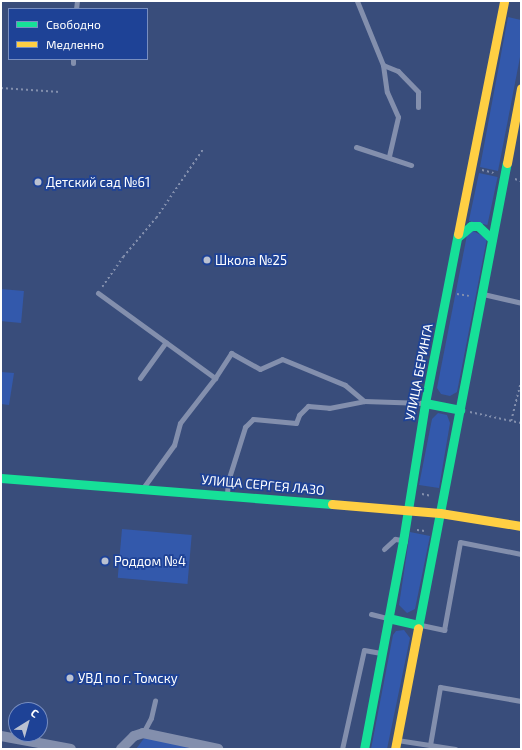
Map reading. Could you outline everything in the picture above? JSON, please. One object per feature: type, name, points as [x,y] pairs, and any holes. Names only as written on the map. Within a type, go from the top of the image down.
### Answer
[{"type":"street","name":"УЛИЦА БЕРИНГА","points":[[364,749],[403,541],[425,403],[504,1]]},
{"type":"street","points":[[396,745],[460,410],[478,296],[492,239],[521,88]]},
{"type":"street","points":[[459,236],[472,226],[478,226],[492,239]]},
{"type":"street","points":[[425,403],[460,410]]},
{"type":"street","name":"УЛИЦА СЕРГЕЯ ЛАЗО","points":[[1,478],[408,510],[440,513],[521,526]]},
{"type":"street","points":[[388,618],[419,625]]},
{"type":"street","points":[[121,749],[134,736],[144,733],[218,749]]},
{"type":"street","points":[[1,736],[70,749]]},
{"type":"lane","points":[[357,1],[383,65],[387,92],[398,117],[389,156]]},
{"type":"lane","points":[[383,65],[398,71],[418,92],[418,107]]},
{"type":"lane","points":[[356,147],[411,164]]},
{"type":"lane","points":[[98,293],[215,378]]},
{"type":"lane","points":[[478,296],[521,303]]},
{"type":"lane","points":[[140,378],[166,342]]},
{"type":"lane","points":[[142,489],[174,445],[180,423],[215,378],[231,353],[260,369],[282,359],[345,385],[364,401]]},
{"type":"lane","points":[[227,495],[228,481],[245,427],[252,419],[296,423],[299,415],[308,406],[329,408],[364,401],[425,403]]},
{"type":"lane","points":[[384,549],[395,539],[403,541]]},
{"type":"lane","points":[[419,625],[444,630],[460,542],[521,554]]},
{"type":"lane","points":[[371,614],[388,618]]},
{"type":"lane","points":[[342,749],[364,650],[382,654]]},
{"type":"lane","points":[[430,745],[440,687],[521,701]]},
{"type":"lane","points":[[144,733],[151,718],[155,700]]},
{"type":"lane","points":[[396,745],[430,745],[455,749]]},
{"type":"path","points":[[1,88],[60,92]]},
{"type":"path","points":[[98,293],[123,257],[156,218],[203,149]]},
{"type":"path","points":[[472,167],[521,181]]},
{"type":"path","points":[[457,294],[478,296]]},
{"type":"path","points":[[511,421],[520,384]]},
{"type":"path","points":[[460,410],[521,423]]},
{"type":"path","points":[[421,494],[438,497]]},
{"type":"path","points":[[412,529],[431,532]]},
{"type":"shaded area","points":[[508,17],[521,20],[521,52],[498,171],[480,167]]},
{"type":"shaded area","points":[[479,173],[498,177],[487,225],[469,221]]},
{"type":"shaded area","points":[[473,231],[487,238],[457,392],[450,396],[441,394],[437,388],[467,235]]},
{"type":"shaded area","points":[[1,289],[24,291],[21,323],[1,321]]},
{"type":"shaded area","points":[[1,372],[14,373],[9,405],[1,404]]},
{"type":"shaded area","points":[[438,413],[447,415],[450,423],[439,488],[419,485],[432,419]]},
{"type":"shaded area","points":[[122,529],[192,535],[187,584],[118,578]]},
{"type":"shaded area","points":[[410,532],[430,536],[415,609],[407,613],[399,605]]},
{"type":"shaded area","points":[[404,630],[410,638],[387,749],[371,749],[393,635],[396,631]]},
{"type":"shaded area","points":[[145,737],[197,749],[136,749]]},
{"type":"traffic: fast","points":[[418,628],[507,163]]},
{"type":"traffic: fast","points":[[459,236],[471,226],[478,226],[492,239]]},
{"type":"traffic: fast","points":[[364,749],[403,541],[425,403],[458,234]]},
{"type":"traffic: fast","points":[[425,403],[460,410]]},
{"type":"traffic: fast","points":[[1,478],[332,504]]},
{"type":"traffic: fast","points":[[388,618],[419,625]]},
{"type":"traffic: slow","points":[[458,234],[504,1]]},
{"type":"traffic: slow","points":[[507,163],[521,88]]},
{"type":"traffic: slow","points":[[332,504],[440,513],[521,526]]},
{"type":"traffic: slow","points":[[395,749],[418,628]]},
{"type":"place","name":"Детский сад №61","points":[[38,182]]},
{"type":"place","name":"Школа №25","points":[[207,260]]},
{"type":"place","name":"Роддом №4","points":[[105,561]]},
{"type":"place","name":"УВД по г. Томску","points":[[70,678]]}]
